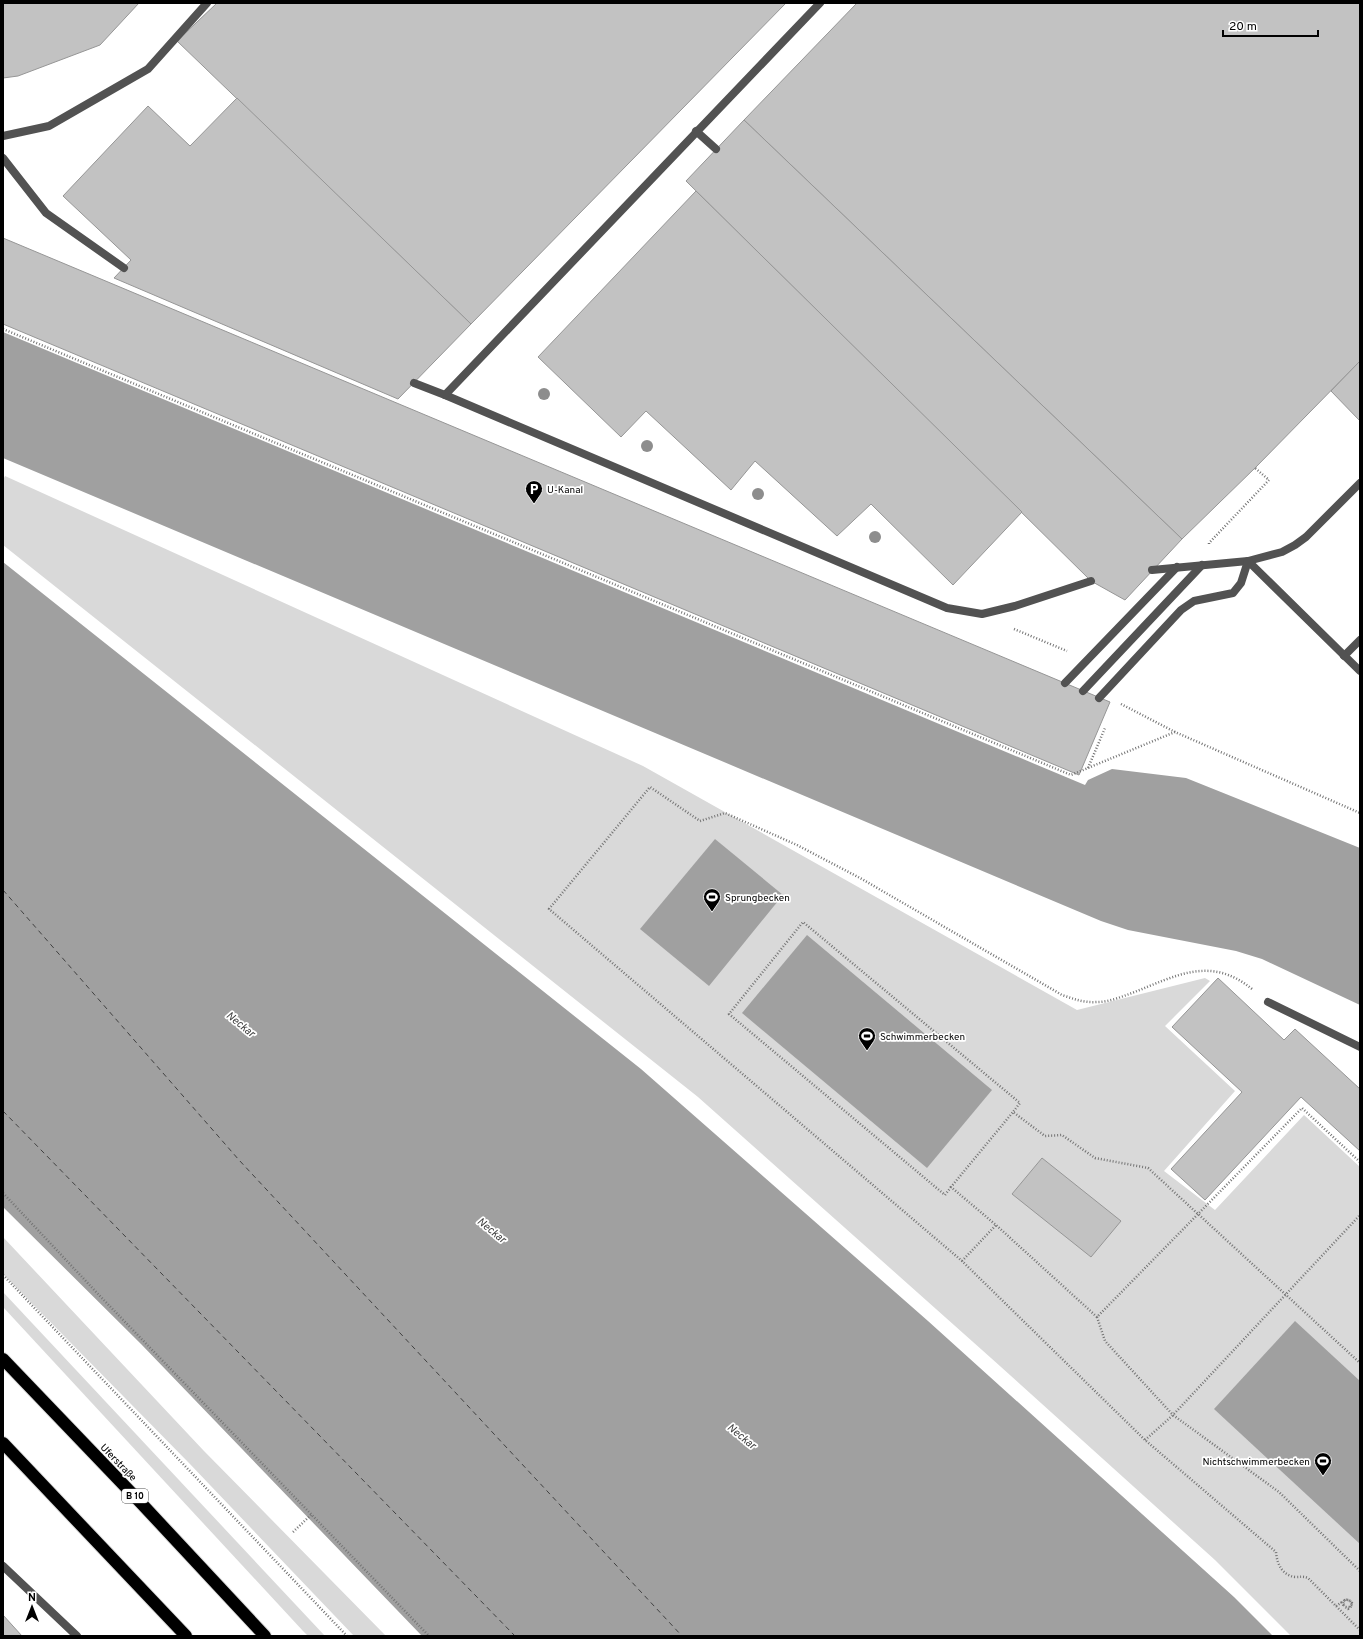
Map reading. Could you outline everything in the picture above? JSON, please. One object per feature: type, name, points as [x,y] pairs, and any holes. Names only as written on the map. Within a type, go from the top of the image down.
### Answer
[{"type":"highway","name":"Uferstraße","points":[[3,1359],[141,1503],[265,1636]]},
{"type":"highway","points":[[3,1443],[186,1636]]},
{"type":"lane","points":[[3,136],[49,126],[148,69],[207,3]]},
{"type":"lane","points":[[445,396],[696,131],[820,3]]},
{"type":"lane","points":[[696,131],[716,149]]},
{"type":"lane","points":[[3,158],[46,213],[124,268]]},
{"type":"lane","points":[[414,383],[947,608],[982,614],[1016,606],[1091,581]]},
{"type":"lane","points":[[1152,570],[1248,561],[1271,556],[1295,545],[1320,524],[1360,483]]},
{"type":"lane","points":[[1248,561],[1360,671]]},
{"type":"lane","points":[[1099,698],[1180,610],[1194,601],[1233,593],[1241,583],[1248,561]]},
{"type":"lane","points":[[1083,691],[1202,565]]},
{"type":"lane","points":[[1066,683],[1177,568]]},
{"type":"lane","points":[[1344,656],[1360,640]]},
{"type":"lane","points":[[1268,1002],[1360,1047]]},
{"type":"lane","points":[[3,1566],[77,1636]]},
{"type":"path","points":[[3,329],[1071,775],[1175,732]]},
{"type":"path","points":[[1211,564],[1208,543],[1269,480],[1255,468]]},
{"type":"path","points":[[1117,702],[1175,732],[1360,813]]},
{"type":"path","points":[[1088,768],[1105,728]]},
{"type":"path","points":[[1268,1002],[1244,983],[1226,974],[1206,970],[1185,972],[1117,999],[1098,1002],[1081,1002],[1062,995],[860,878],[796,845],[725,813],[700,821],[650,787],[549,909],[962,1261],[1145,1440],[1276,1552],[1277,1562],[1283,1571],[1290,1576],[1305,1577],[1360,1630]]},
{"type":"path","points":[[803,922],[1020,1103],[1013,1112],[945,1195],[729,1014],[803,922]]},
{"type":"path","points":[[1097,1317],[1302,1108],[1360,1162]]},
{"type":"path","points":[[1013,1112],[1045,1136],[1062,1135],[1094,1158],[1148,1168],[1360,1363]]},
{"type":"path","points":[[951,1187],[996,1225],[1097,1317],[1105,1341],[1172,1415],[1279,1492],[1360,1571]]},
{"type":"path","points":[[3,1194],[429,1636]]},
{"type":"path","points":[[1145,1440],[1172,1415],[1360,1215]]},
{"type":"path","points":[[962,1261],[996,1225]]},
{"type":"path","points":[[3,1275],[347,1636]]},
{"type":"path","points":[[293,1532],[312,1514]]},
{"type":"path","points":[[1336,1606],[1345,1600]]},
{"type":"path","points":[[1345,1600],[1351,1602],[1346,1607]]},
{"type":"path","points":[[1345,1600],[1344,1602],[1346,1607]]},
{"type":"path","points":[[1341,1602],[1346,1607]]},
{"type":"shaded area","points":[[5,476],[643,766],[1077,1010],[1205,978],[1210,981],[1165,1026],[1235,1091],[1164,1171],[1215,1210],[1304,1115],[1360,1167],[1360,1636],[1291,1636],[1215,1560],[698,1097],[3,545],[3,480]]},
{"type":"shaded area","points":[[3,1237],[204,1451],[386,1636],[354,1636],[189,1463],[3,1274]]},
{"type":"shaded area","points":[[3,1292],[325,1636],[308,1636],[303,1631],[3,1307]]},
{"type":"water","points":[[3,332],[1085,785],[1088,780],[1112,769],[1186,778],[1360,848],[1360,1005],[1262,959],[1236,951],[1128,930],[1101,921],[3,458]]},
{"type":"water","name":"Neckar","points":[[3,562],[641,1069],[928,1321],[1234,1597],[1273,1636],[422,1636],[141,1344],[3,1207]]},
{"type":"water","name":"Sprungbecken","points":[[715,839],[783,895],[709,986],[640,929]]},
{"type":"water","name":"Schwimmerbecken","points":[[807,935],[992,1090],[927,1168],[742,1013]]},
{"type":"water","name":"Nichtschwimmerbecken","points":[[1295,1321],[1360,1381],[1360,1544],[1214,1409]]},
{"type":"building","points":[[3,3],[139,3],[100,45],[18,76],[3,78]]},
{"type":"building","points":[[217,3],[786,3],[471,324],[177,41]]},
{"type":"building","points":[[857,3],[1360,3],[1360,361],[1255,468],[1182,539],[744,120]]},
{"type":"building","points":[[237,98],[471,324],[398,399],[114,278],[131,260],[63,196],[148,106],[190,146]]},
{"type":"building","points":[[744,120],[1182,539],[1125,600],[1091,581],[686,181]]},
{"type":"building","points":[[696,191],[1022,512],[953,585],[871,504],[837,536],[755,461],[731,490],[646,411],[621,437],[538,357]]},
{"type":"building","name":"U-Kanal","points":[[3,238],[1110,702],[1079,775],[3,324]]},
{"type":"building","points":[[1360,361],[1360,421],[1331,391]]},
{"type":"building","points":[[1218,978],[1284,1040],[1295,1029],[1360,1089],[1360,1151],[1301,1097],[1205,1200],[1171,1169],[1242,1092],[1172,1027]]},
{"type":"building","points":[[1042,1158],[1121,1221],[1091,1257],[1012,1194]]},
{"type":"building","points":[[3,1615],[22,1636],[3,1636]]},
{"type":"ferry route","points":[[3,890],[239,1160],[682,1636]]},
{"type":"ferry route","points":[[3,1111],[515,1636]]},
{"type":"place","name":"U-Kanal","points":[[534,504]]},
{"type":"place","name":"Sprungbecken","points":[[712,912]]},
{"type":"place","name":"Schwimmerbecken","points":[[867,1051]]},
{"type":"place","name":"Nichtschwimmerbecken","points":[[1323,1476]]}]
